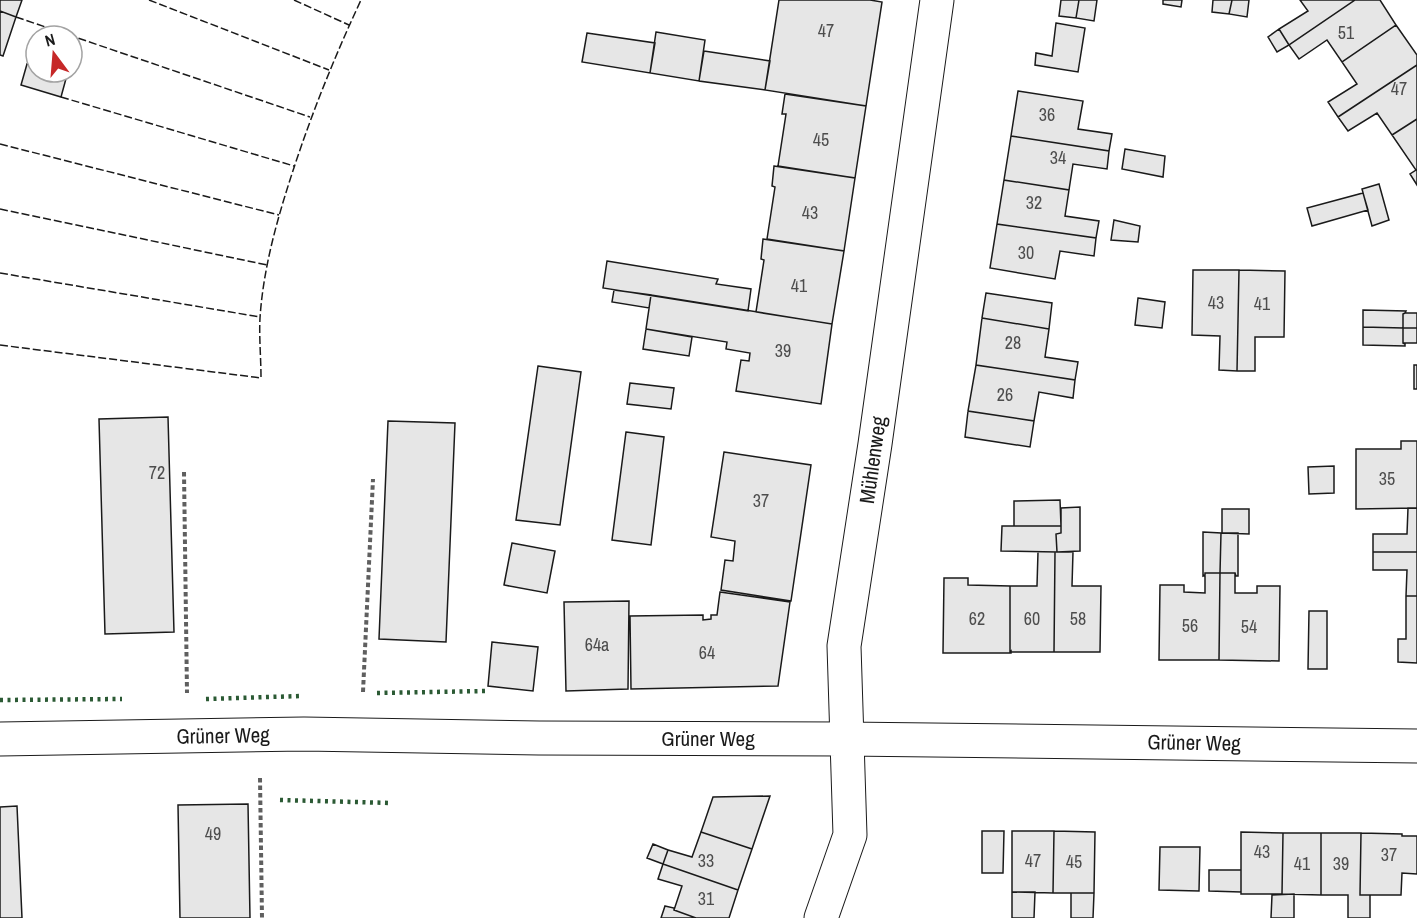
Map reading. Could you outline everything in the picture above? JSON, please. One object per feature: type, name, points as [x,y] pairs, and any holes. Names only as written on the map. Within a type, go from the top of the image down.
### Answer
[{"type":"street","name":"Mühlenweg","points":[[821,918],[850,835],[844,646],[938,0]]},
{"type":"street","name":"Grüner Weg","points":[[0,739],[361,735],[1417,746]]},
{"type":"path","points":[[184,472],[188,736]]},
{"type":"path","points":[[361,735],[373,479]]},
{"type":"path","points":[[260,735],[262,918]]},
{"type":"building","points":[[0,0],[22,0],[16,17],[0,11]]},
{"type":"building","points":[[779,0],[882,2],[866,106],[765,90]]},
{"type":"building","points":[[1061,0],[1079,0],[1076,18],[1059,16]]},
{"type":"building","points":[[1079,0],[1097,0],[1094,21],[1076,18]]},
{"type":"building","points":[[1163,0],[1182,0],[1181,7],[1163,4]]},
{"type":"building","points":[[1213,0],[1232,0],[1229,14],[1212,12]]},
{"type":"building","points":[[1232,0],[1249,0],[1247,17],[1229,14]]},
{"type":"building","points":[[1300,0],[1355,0],[1289,45],[1279,29],[1308,11]]},
{"type":"building","points":[[1355,0],[1380,0],[1396,25],[1342,62],[1327,40],[1299,59],[1289,45]]},
{"type":"building","points":[[0,11],[16,17],[3,56],[0,55]]},
{"type":"building","points":[[1056,23],[1085,28],[1078,72],[1035,65],[1036,53],[1052,56]]},
{"type":"building","points":[[1396,25],[1417,55],[1417,65],[1338,117],[1328,102],[1357,84],[1342,62]]},
{"type":"building","points":[[1279,29],[1289,45],[1277,52],[1268,37]]},
{"type":"building","points":[[656,32],[705,40],[699,81],[650,73]]},
{"type":"building","points":[[587,33],[655,43],[650,73],[582,62]]},
{"type":"building","points":[[704,51],[770,61],[765,90],[699,81]]},
{"type":"building","points":[[1417,65],[1417,119],[1392,135],[1377,113],[1348,131],[1338,117]]},
{"type":"building","points":[[24,74],[24,84],[65,84],[61,97],[21,85]]},
{"type":"building","points":[[1018,91],[1083,101],[1078,129],[1112,134],[1109,151],[1011,136]]},
{"type":"building","points":[[785,94],[866,106],[855,178],[778,166],[786,114],[782,114]]},
{"type":"building","points":[[1417,119],[1417,185],[1410,174],[1416,170],[1392,135]]},
{"type":"building","points":[[1011,136],[1109,151],[1107,169],[1073,164],[1069,190],[1004,180]]},
{"type":"building","points":[[1125,149],[1165,156],[1163,177],[1122,169]]},
{"type":"building","points":[[774,166],[855,178],[844,251],[767,239],[775,187],[772,186]]},
{"type":"building","points":[[1004,180],[1069,190],[1065,216],[1099,221],[1096,238],[997,224]]},
{"type":"building","points":[[1379,184],[1389,220],[1372,226],[1362,189]]},
{"type":"building","points":[[1363,193],[1368,210],[1312,226],[1307,208]]},
{"type":"building","points":[[1114,220],[1140,226],[1138,242],[1111,240]]},
{"type":"building","points":[[997,224],[1096,238],[1094,256],[1060,251],[1055,279],[990,268]]},
{"type":"building","points":[[763,239],[844,251],[832,324],[756,312],[764,260],[761,259]]},
{"type":"building","points":[[607,261],[718,279],[716,284],[751,289],[748,311],[603,288]]},
{"type":"building","points":[[1193,270],[1239,270],[1237,371],[1219,370],[1220,336],[1192,335]]},
{"type":"building","points":[[1239,270],[1285,271],[1284,337],[1255,337],[1255,371],[1237,371]]},
{"type":"building","points":[[614,290],[651,295],[649,308],[612,302]]},
{"type":"building","points":[[986,293],[1052,303],[1049,329],[982,318]]},
{"type":"building","points":[[651,295],[832,324],[821,404],[736,391],[741,360],[749,361],[750,353],[726,349],[727,342],[646,329]]},
{"type":"building","points":[[1138,298],[1165,302],[1162,328],[1135,325]]},
{"type":"building","points":[[1363,310],[1406,311],[1403,314],[1403,328],[1363,327]]},
{"type":"building","points":[[1417,313],[1417,328],[1403,328],[1403,314]]},
{"type":"building","points":[[982,318],[1049,329],[1045,357],[1078,362],[1075,380],[976,365]]},
{"type":"building","points":[[1363,327],[1403,328],[1405,346],[1363,345]]},
{"type":"building","points":[[1403,328],[1417,328],[1417,343],[1403,343]]},
{"type":"building","points":[[646,329],[692,337],[689,356],[643,349]]},
{"type":"building","points":[[976,365],[1075,380],[1073,398],[1039,392],[1034,421],[968,411]]},
{"type":"building","points":[[1414,365],[1417,365],[1417,389],[1414,389]]},
{"type":"building","points":[[538,366],[581,372],[560,525],[516,520]]},
{"type":"building","points":[[630,383],[674,388],[671,409],[627,404]]},
{"type":"building","points":[[968,411],[1034,421],[1030,447],[965,437]]},
{"type":"building","points":[[168,417],[174,632],[105,634],[99,419]]},
{"type":"building","points":[[388,421],[455,423],[446,642],[379,639]]},
{"type":"building","points":[[626,432],[664,437],[651,545],[612,540]]},
{"type":"building","points":[[1401,441],[1417,441],[1417,508],[1356,509],[1356,449],[1401,449]]},
{"type":"building","points":[[724,452],[811,465],[791,601],[721,590],[725,560],[733,561],[735,541],[711,537]]},
{"type":"building","points":[[1334,466],[1334,493],[1309,494],[1308,467]]},
{"type":"building","points":[[1060,500],[1061,526],[1014,526],[1014,501]]},
{"type":"building","points":[[1080,507],[1080,551],[1057,552],[1056,534],[1061,533],[1061,508]]},
{"type":"building","points":[[1408,508],[1417,508],[1417,552],[1373,552],[1373,534],[1407,534]]},
{"type":"building","points":[[1222,509],[1249,509],[1249,534],[1222,533]]},
{"type":"building","points":[[1002,526],[1061,526],[1061,533],[1056,534],[1057,552],[1001,551]]},
{"type":"building","points":[[1203,532],[1221,533],[1220,573],[1205,573],[1203,576]]},
{"type":"building","points":[[1221,533],[1238,533],[1238,576],[1235,573],[1220,573]]},
{"type":"building","points":[[512,543],[555,551],[547,593],[504,585]]},
{"type":"building","points":[[1038,552],[1055,552],[1054,652],[1010,652],[1010,586],[1037,586]]},
{"type":"building","points":[[1055,552],[1073,552],[1072,586],[1101,586],[1100,652],[1054,652]]},
{"type":"building","points":[[1373,552],[1417,552],[1417,596],[1406,596],[1407,570],[1373,570]]},
{"type":"building","points":[[1205,573],[1220,573],[1219,660],[1159,660],[1160,585],[1184,585],[1184,592],[1205,593]]},
{"type":"building","points":[[1220,573],[1235,573],[1235,593],[1257,593],[1257,586],[1280,586],[1279,661],[1219,660]]},
{"type":"building","points":[[944,578],[968,578],[968,585],[1010,586],[1011,653],[943,653]]},
{"type":"building","points":[[720,592],[790,602],[778,686],[631,689],[630,616],[703,615],[703,620],[711,619],[711,615],[717,615]]},
{"type":"building","points":[[1406,596],[1417,596],[1417,663],[1398,662],[1398,639],[1406,639]]},
{"type":"building","points":[[629,601],[628,689],[566,691],[564,602]]},
{"type":"building","points":[[1309,611],[1327,611],[1327,669],[1308,669]]},
{"type":"building","points":[[492,642],[538,647],[533,691],[488,686]]},
{"type":"building","points":[[770,796],[752,849],[701,832],[713,797]]},
{"type":"building","points":[[248,804],[250,918],[180,918],[178,805]]},
{"type":"building","points":[[17,806],[22,918],[0,918],[0,807]]},
{"type":"building","points":[[982,831],[1004,831],[1003,873],[982,873]]},
{"type":"building","points":[[1012,831],[1054,831],[1053,893],[1012,892]]},
{"type":"building","points":[[1054,831],[1095,832],[1094,893],[1053,893]]},
{"type":"building","points":[[701,832],[752,849],[738,890],[663,864],[668,850],[692,857]]},
{"type":"building","points":[[1241,832],[1283,833],[1282,894],[1241,894]]},
{"type":"building","points":[[1283,833],[1321,833],[1321,895],[1282,894]]},
{"type":"building","points":[[1321,833],[1361,833],[1360,895],[1370,895],[1370,918],[1348,918],[1348,895],[1321,895]]},
{"type":"building","points":[[1361,833],[1417,836],[1417,874],[1402,873],[1401,895],[1360,895]]},
{"type":"building","points":[[653,844],[668,850],[663,864],[647,858]]},
{"type":"building","points":[[1160,847],[1200,847],[1199,891],[1159,890]]},
{"type":"building","points":[[663,864],[738,890],[729,918],[696,918],[674,910],[682,886],[658,879]]},
{"type":"building","points":[[1209,870],[1241,870],[1241,892],[1209,891]]},
{"type":"building","points":[[1012,892],[1035,892],[1034,918],[1012,918]]},
{"type":"building","points":[[1071,893],[1094,893],[1093,918],[1071,918]]},
{"type":"building","points":[[1294,894],[1294,918],[1271,918],[1272,895]]},
{"type":"building","points":[[665,906],[674,908],[674,910],[696,918],[661,918]]},
{"type":"hedge","points":[[377,693],[487,691]]},
{"type":"hedge","points":[[206,699],[301,696]]},
{"type":"hedge","points":[[0,700],[122,699]]},
{"type":"hedge","points":[[280,800],[392,803]]},
{"type":"fence","points":[[149,0],[329,70]]},
{"type":"fence","points":[[294,0],[349,25]]},
{"type":"fence","points":[[0,345],[261,378],[262,301],[274,233],[313,113],[361,0]]},
{"type":"fence","points":[[16,17],[310,117]]},
{"type":"fence","points":[[61,97],[294,166]]},
{"type":"fence","points":[[0,144],[279,215]]},
{"type":"fence","points":[[0,209],[267,265]]},
{"type":"fence","points":[[0,273],[260,317]]}]
